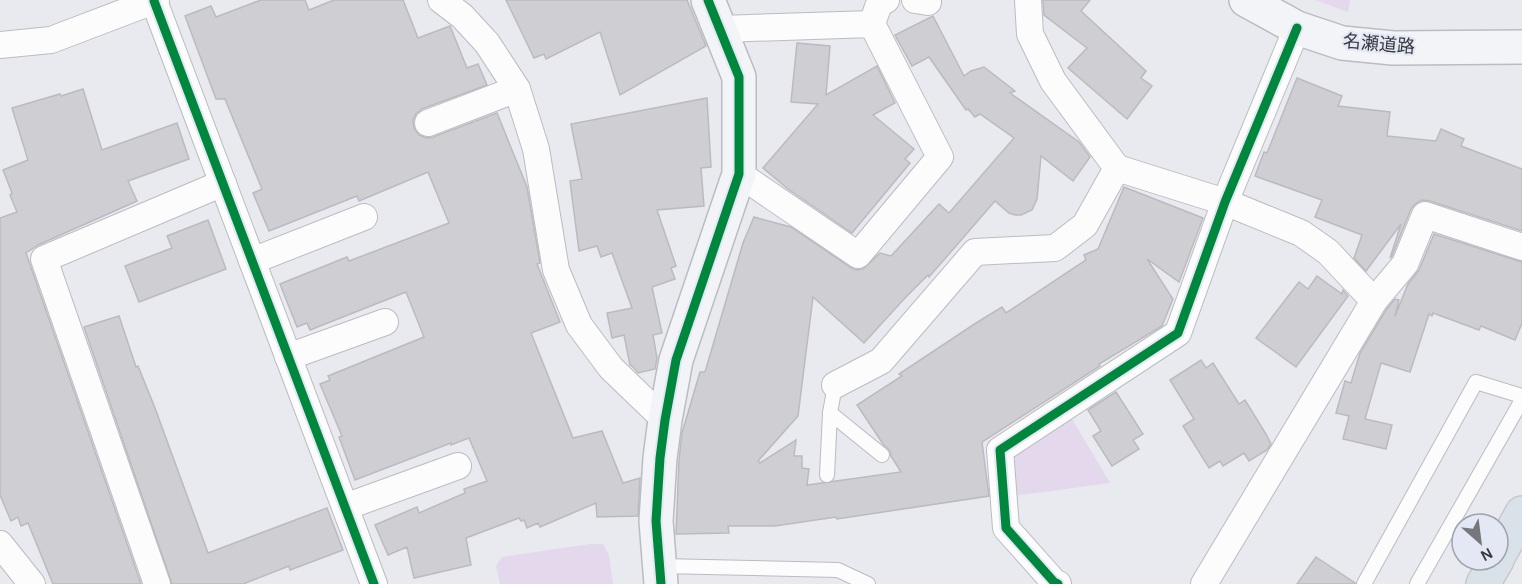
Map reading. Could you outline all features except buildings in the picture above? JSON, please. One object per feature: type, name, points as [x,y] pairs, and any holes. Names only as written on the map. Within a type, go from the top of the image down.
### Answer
[{"type":"highway","points":[[1510,535],[1522,513]]},
{"type":"street","points":[[441,0],[462,16],[487,43],[517,89],[536,149],[556,270],[579,325],[611,369],[665,420]]},
{"type":"street","points":[[739,174],[858,255],[940,157],[872,24],[879,4],[886,0]]},
{"type":"street","points":[[1028,0],[1030,34],[1053,81],[1117,168],[1225,202],[1301,233],[1328,252],[1374,301]]},
{"type":"street","name":"名瀬道路","points":[[1246,0],[1297,28],[1342,43],[1394,48],[1522,47]]},
{"type":"street","points":[[0,45],[51,40],[155,1],[374,584]]},
{"type":"street","points":[[660,575],[656,521],[660,458],[676,360],[739,174],[739,77],[714,14],[872,24]]},
{"type":"street","points":[[1058,584],[1006,528],[1000,450],[1178,333],[1225,202],[1297,28]]},
{"type":"street","points":[[428,123],[517,89]]},
{"type":"street","points":[[835,385],[881,361],[975,252],[1054,248],[1085,225],[1117,168]]},
{"type":"street","points":[[157,584],[44,259],[223,183]]},
{"type":"street","points":[[1204,584],[1374,301],[1405,264],[1425,215],[1522,246]]},
{"type":"street","points":[[252,261],[364,217]]},
{"type":"street","points":[[288,357],[385,322]]},
{"type":"street","points":[[345,507],[458,466]]},
{"type":"street","points":[[0,544],[32,584]]},
{"type":"lane","points":[[1364,584],[1476,382],[1522,398],[1417,584]]},
{"type":"lane","points":[[827,475],[830,412],[835,385]]},
{"type":"lane","points":[[830,412],[882,455]]},
{"type":"lane","points":[[660,575],[838,570],[868,584]]},
{"type":"shaded area","points":[[1315,0],[1350,0],[1348,12]]},
{"type":"shaded area","points":[[1072,419],[1110,483],[1015,496],[1011,457]]},
{"type":"shaded area","points":[[603,544],[609,555],[613,584],[500,584],[496,566],[502,557]]},
{"type":"cycle path","points":[[661,584],[656,521],[660,458],[676,360],[739,174],[739,77],[708,0]]},
{"type":"cycle path","points":[[154,1],[374,584]]},
{"type":"cycle path","points":[[1058,584],[1006,528],[1000,450],[1178,333],[1225,202],[1297,28]]}]
